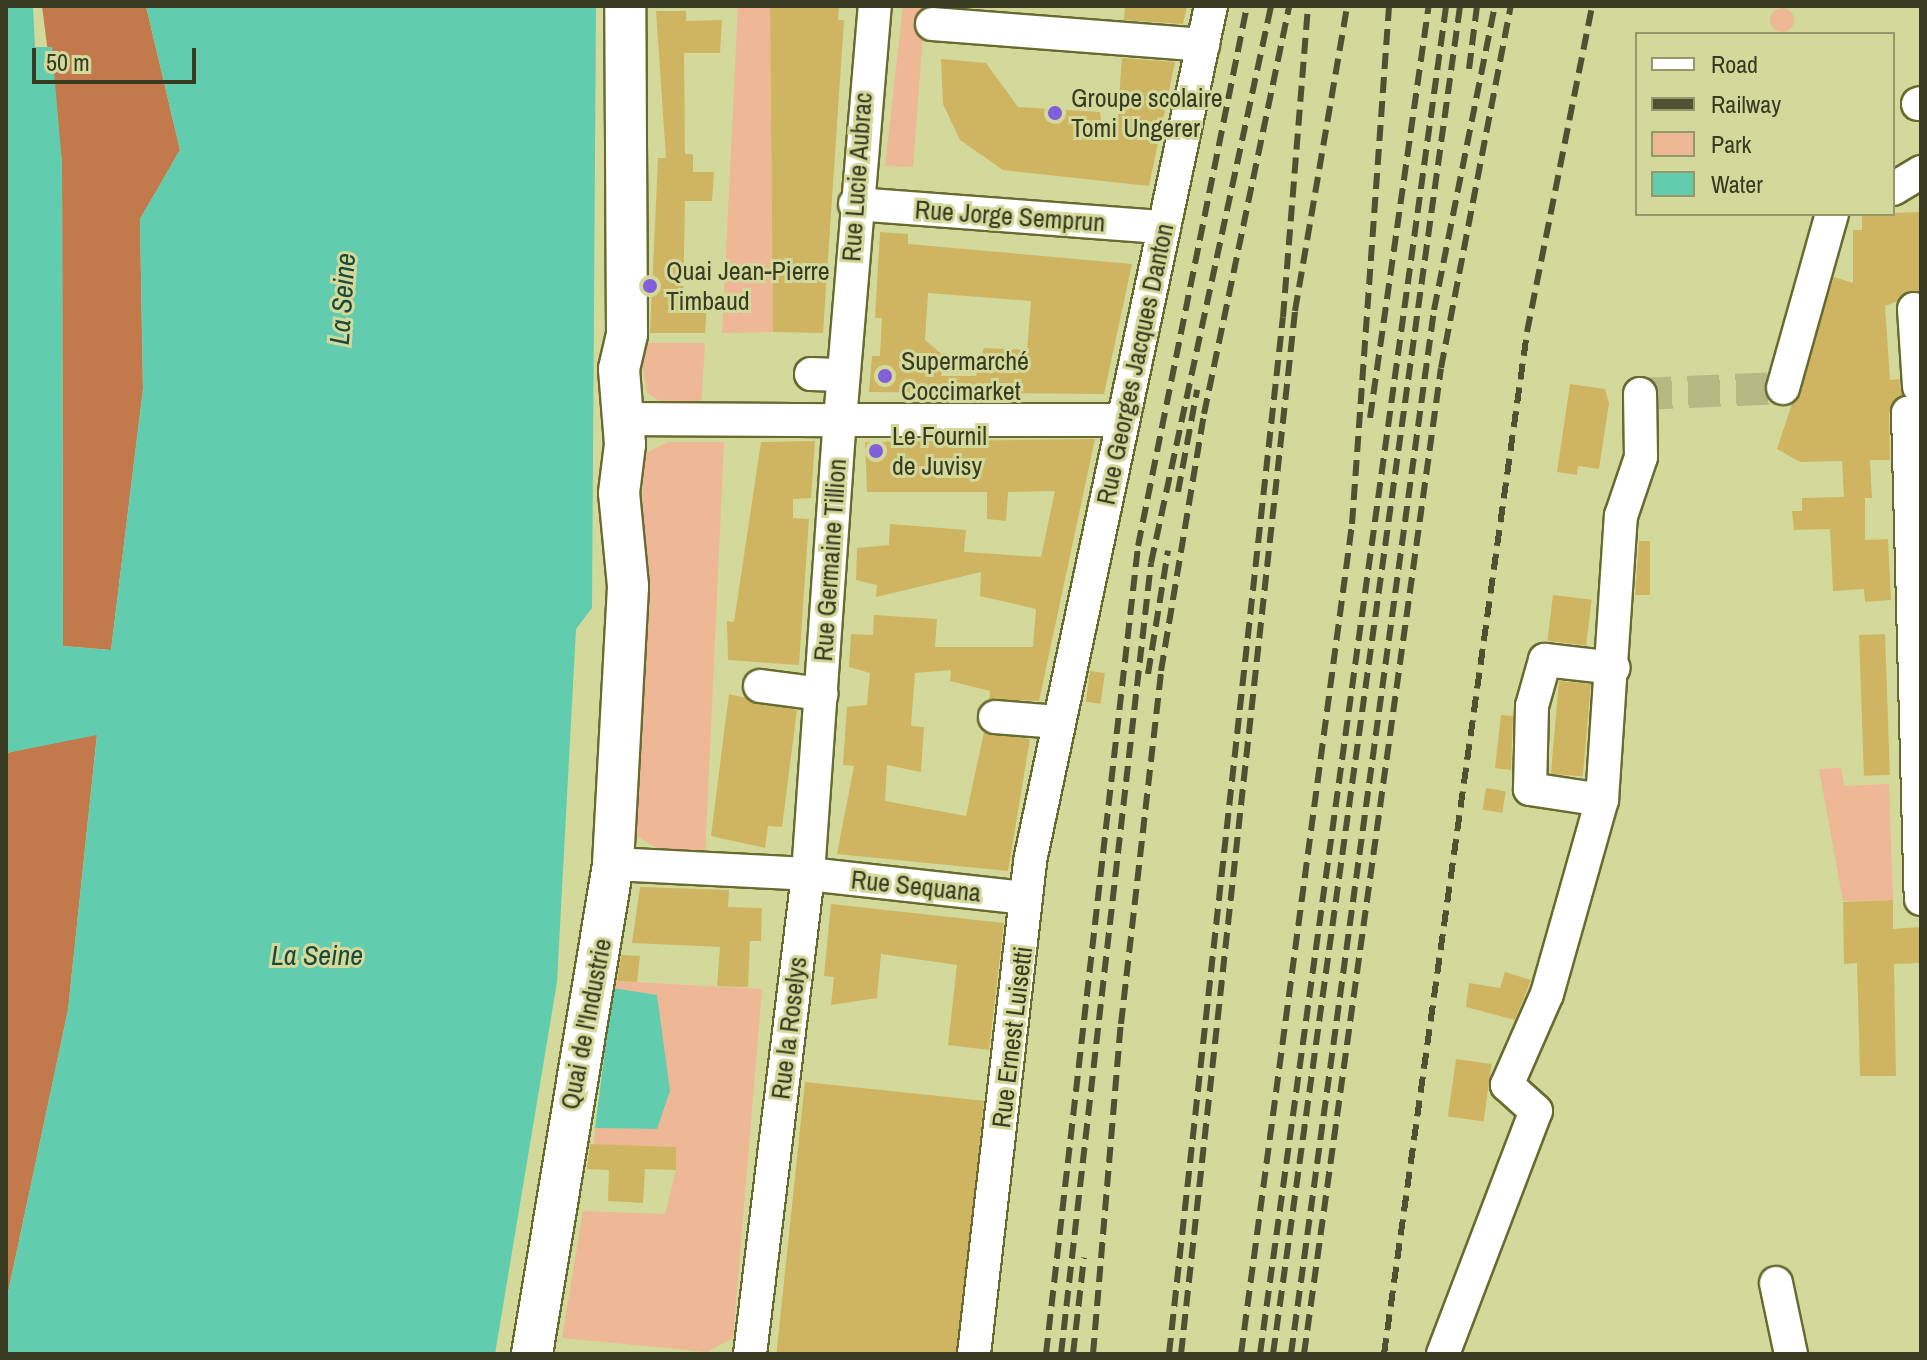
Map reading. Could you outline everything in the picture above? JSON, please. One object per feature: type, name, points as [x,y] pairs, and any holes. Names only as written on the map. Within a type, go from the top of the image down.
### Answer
[{"type":"main road","points":[[623,419],[625,6]]},
{"type":"main road","name":"Quai de l'Industrie","points":[[532,1354],[613,864],[623,691],[623,419]]},
{"type":"street","name":"Rue Lucie Aubrac","points":[[840,420],[855,204],[875,6]]},
{"type":"street","name":"Rue Georges Jacques Danton","points":[[1058,722],[1211,6]]},
{"type":"street","points":[[932,24],[1110,21],[1203,45]]},
{"type":"street","points":[[1895,188],[1921,172]]},
{"type":"street","name":"Rue Jorge Semprun","points":[[855,204],[1164,227]]},
{"type":"street","points":[[1783,388],[1831,216]]},
{"type":"street","points":[[1914,309],[1920,400],[1908,413],[1921,899]]},
{"type":"street","points":[[811,374],[843,375]]},
{"type":"street","points":[[1443,1354],[1536,1111],[1507,1085],[1547,994],[1602,800],[1614,668],[1621,516],[1641,457],[1640,394]]},
{"type":"street","points":[[623,419],[1123,420]]},
{"type":"street","name":"Rue Germaine Tillion","points":[[821,697],[840,420]]},
{"type":"street","points":[[1602,800],[1530,789],[1532,706],[1545,660],[1614,668]]},
{"type":"street","points":[[760,686],[821,697]]},
{"type":"street","name":"Rue la Roselys","points":[[750,1354],[808,874],[821,697]]},
{"type":"street","points":[[995,717],[1058,722]]},
{"type":"street","name":"Rue Ernest Luisetti","points":[[974,1354],[1024,898],[1058,722]]},
{"type":"street","name":"Rue Sequana","points":[[613,864],[808,874],[1024,898]]},
{"type":"street","points":[[1776,1283],[1791,1354]]},
{"type":"green space","points":[[738,6],[770,6],[773,332],[722,333]]},
{"type":"green space","points":[[903,6],[925,6],[913,167],[885,166]]},
{"type":"green space","points":[[1777,8],[1787,8],[1794,15],[1794,25],[1787,32],[1777,32],[1770,25],[1770,15]]},
{"type":"green space","points":[[639,343],[705,343],[701,408],[667,406],[647,393]]},
{"type":"green space","points":[[668,442],[724,442],[705,857],[660,850],[631,833],[644,454]]},
{"type":"green space","points":[[1841,768],[1844,786],[1889,784],[1893,900],[1843,901],[1819,769]]},
{"type":"green space","points":[[615,981],[762,989],[733,1338],[707,1352],[562,1338],[583,1211],[665,1214],[676,1170],[676,1147],[594,1145],[595,1128],[657,1129],[657,995],[613,988]]},
{"type":"shaded area","points":[[42,6],[146,6],[180,150],[140,219],[143,389],[111,650],[63,646],[62,163]]},
{"type":"shaded area","points":[[97,734],[68,1010],[6,1302],[6,753]]},
{"type":"water","name":"La Seine","points":[[6,6],[33,6],[35,47],[52,47],[62,163],[63,646],[111,650],[143,389],[140,219],[180,150],[146,6],[596,6],[592,608],[576,629],[557,982],[495,1354],[6,1354],[6,1302],[68,1010],[97,735],[6,753]]},
{"type":"water","points":[[613,988],[657,995],[670,1091],[657,1129],[595,1128]]},
{"type":"building","points":[[770,6],[839,6],[838,20],[844,20],[823,333],[773,332]]},
{"type":"building","points":[[1125,6],[1187,6],[1183,24],[1124,20]]},
{"type":"building","points":[[656,11],[686,11],[686,21],[722,20],[720,53],[684,53],[685,154],[693,154],[693,172],[714,172],[712,201],[685,201],[683,304],[707,304],[705,333],[650,333],[658,158],[666,158]]},
{"type":"building","name":"Groupe scolaire Tomi Ungerer","points":[[1122,58],[1175,62],[1149,186],[1003,170],[960,140],[943,104],[941,59],[986,63],[1018,107],[1100,112],[1103,137],[1116,137]]},
{"type":"building","points":[[1921,212],[1921,292],[1885,306],[1890,380],[1899,379],[1902,395],[1889,413],[1890,460],[1870,460],[1872,498],[1865,498],[1865,540],[1888,539],[1891,600],[1865,602],[1864,589],[1833,591],[1830,529],[1794,530],[1792,511],[1802,511],[1802,498],[1844,497],[1842,461],[1800,462],[1777,449],[1834,277],[1853,283],[1853,230],[1862,230],[1862,216],[1895,216],[1895,213]]},
{"type":"building","points":[[880,232],[908,234],[908,244],[1132,264],[1104,394],[869,392],[872,356],[880,356],[882,318],[875,318]],"holes":[[[928,293],[1031,301],[1027,350],[984,348],[976,376],[941,376],[945,357],[925,340]]]},
{"type":"building","points":[[1570,384],[1605,389],[1609,403],[1599,469],[1578,466],[1577,475],[1557,472]]},
{"type":"building","points":[[1095,439],[1039,701],[989,699],[990,691],[950,681],[951,670],[915,673],[911,726],[924,727],[921,772],[887,765],[885,801],[966,816],[984,732],[1030,739],[1008,871],[837,854],[854,766],[843,765],[847,707],[867,705],[870,673],[849,667],[851,634],[873,635],[874,615],[937,619],[935,647],[1033,647],[1036,609],[980,596],[981,572],[876,597],[877,585],[856,580],[857,548],[889,545],[890,524],[966,530],[964,552],[1041,557],[1055,491],[1008,492],[1006,521],[987,519],[987,492],[867,492],[865,442]]},
{"type":"building","points":[[815,441],[811,498],[793,499],[793,518],[809,519],[799,665],[728,660],[727,621],[734,622],[761,442]]},
{"type":"building","points":[[1639,541],[1650,541],[1650,595],[1635,595]]},
{"type":"building","points":[[1553,595],[1592,600],[1586,645],[1547,641]]},
{"type":"building","points":[[1885,634],[1890,775],[1864,776],[1859,635]]},
{"type":"building","points":[[1090,671],[1105,673],[1101,704],[1086,702]]},
{"type":"building","points":[[1559,681],[1591,684],[1583,776],[1551,774]]},
{"type":"building","points":[[729,694],[797,710],[782,827],[768,826],[765,848],[711,836]]},
{"type":"building","points":[[1501,715],[1513,716],[1511,770],[1495,768]]},
{"type":"building","points":[[1486,788],[1506,791],[1502,813],[1483,810]]},
{"type":"building","points":[[640,887],[729,890],[728,907],[762,908],[761,941],[750,941],[748,987],[717,986],[720,947],[632,943]]},
{"type":"building","points":[[1893,900],[1893,929],[1921,927],[1921,963],[1894,964],[1896,1076],[1860,1076],[1857,963],[1844,964],[1843,902]]},
{"type":"building","points":[[831,904],[1004,923],[989,1050],[948,1045],[957,965],[881,954],[877,998],[831,1005],[834,977],[824,976]]},
{"type":"building","points":[[621,955],[640,956],[637,982],[617,981]]},
{"type":"building","points":[[1505,972],[1531,980],[1515,1020],[1466,1007],[1469,983],[1500,988]]},
{"type":"building","points":[[1456,1059],[1492,1064],[1484,1121],[1448,1116]]},
{"type":"building","points":[[805,1082],[984,1101],[957,1354],[776,1354]]},
{"type":"building","points":[[590,1144],[676,1147],[676,1170],[645,1169],[643,1203],[608,1201],[609,1170],[587,1169]]},
{"type":"tunnel","points":[[1640,394],[1783,388]]},
{"type":"railway","points":[[1046,1354],[1138,546],[1247,6]]},
{"type":"railway","points":[[1061,1354],[1151,563],[1271,6]]},
{"type":"railway","points":[[1093,1354],[1121,1024],[1161,671],[1204,414],[1289,6]]},
{"type":"railway","points":[[1169,1354],[1283,317],[1308,6]]},
{"type":"railway","points":[[1181,1354],[1295,311],[1347,6]]},
{"type":"railway","points":[[1241,1354],[1352,524],[1389,6]]},
{"type":"railway","points":[[1370,418],[1429,6]]},
{"type":"railway","points":[[1260,1354],[1446,6]]},
{"type":"railway","points":[[1273,1354],[1460,6]]},
{"type":"railway","points":[[1469,69],[1477,6]]},
{"type":"railway","points":[[1291,1354],[1434,310],[1495,6]]},
{"type":"railway","points":[[1304,1354],[1441,368],[1511,6]]},
{"type":"railway","points":[[1384,1354],[1527,332],[1592,6]]},
{"type":"railway","points":[[1178,492],[1197,390]]},
{"type":"railway","points":[[1148,674],[1168,551]]},
{"type":"railway","points":[[1073,1354],[1084,1258]]},
{"type":"place","name":"Groupe scolaire Tomi Ungerer","points":[[1055,113]]},
{"type":"place","name":"Quai Jean-Pierre Timbaud","points":[[650,286]]},
{"type":"place","name":"Supermarché Coccimarket","points":[[885,376]]},
{"type":"place","name":"Le Fournil de Juvisy","points":[[876,451]]}]
